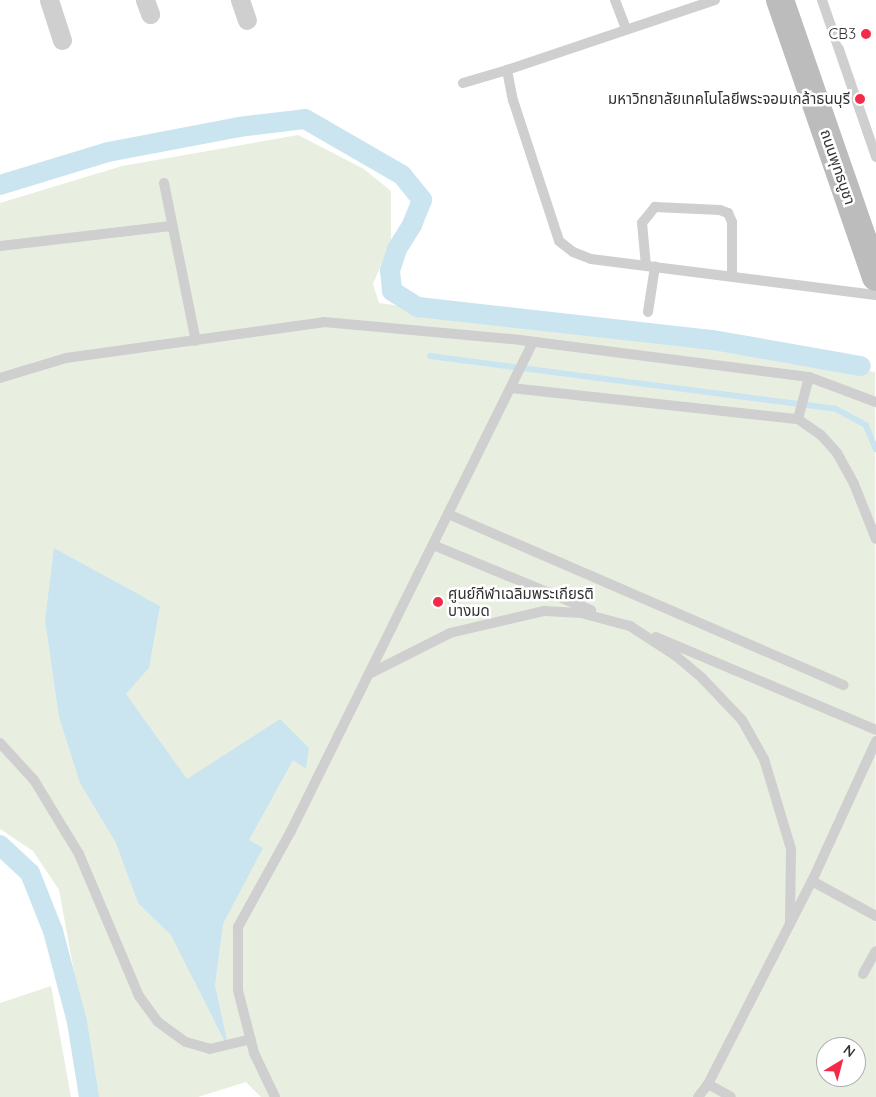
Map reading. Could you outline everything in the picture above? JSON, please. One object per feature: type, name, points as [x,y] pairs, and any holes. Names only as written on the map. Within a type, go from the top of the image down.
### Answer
[{"type":"main road","name":"ถนนพุทธบูชา","points":[[780,0],[876,277]]},
{"type":"street","points":[[49,0],[62,40]]},
{"type":"street","points":[[240,0],[247,20]]},
{"type":"lane","points":[[615,0],[626,29]]},
{"type":"lane","points":[[463,83],[715,0]]},
{"type":"lane","points":[[822,0],[876,156]]},
{"type":"lane","points":[[507,70],[513,100],[559,241],[573,252],[591,259],[876,295]]},
{"type":"lane","points":[[164,184],[171,226],[196,341]]},
{"type":"lane","points":[[648,312],[650,267],[642,223],[656,207],[720,210],[728,213],[732,222],[732,276]]},
{"type":"lane","points":[[0,246],[171,226]]},
{"type":"lane","points":[[0,378],[66,358],[324,322],[533,342],[809,378],[876,402]]},
{"type":"lane","points":[[275,1097],[250,1039],[238,990],[238,927],[291,831],[533,342]]},
{"type":"lane","points":[[798,420],[809,378]]},
{"type":"lane","points":[[511,388],[798,420],[821,435],[837,453],[854,484],[876,539]]},
{"type":"lane","points":[[448,514],[844,685]]},
{"type":"lane","points":[[433,545],[876,730]]},
{"type":"lane","points":[[369,674],[450,633],[544,611],[582,613],[630,626],[676,656],[702,678],[742,720],[764,759],[791,848],[790,923]]},
{"type":"lane","points":[[698,1097],[708,1084],[812,881],[876,741]]},
{"type":"lane","points":[[0,743],[34,780],[79,854],[139,996],[158,1022],[186,1042],[210,1049],[250,1039]]},
{"type":"lane","points":[[812,881],[876,916]]},
{"type":"lane","points":[[863,974],[876,951]]},
{"type":"lane","points":[[708,1084],[731,1097]]},
{"type":"green space","name":"ศูนย์กีฬาเฉลิมพระเกียรติ บางมด","points":[[298,135],[364,169],[391,191],[391,242],[373,284],[379,303],[875,372],[876,1097],[261,1097],[246,1082],[198,1097],[97,1097],[59,890],[33,851],[0,829],[0,203],[122,166]]},
{"type":"green space","points":[[51,986],[71,1097],[0,1097],[0,1003]]},
{"type":"water","points":[[54,548],[160,606],[149,668],[126,694],[187,779],[280,719],[309,748],[306,769],[293,760],[249,840],[263,848],[223,924],[215,985],[229,1050],[171,935],[138,903],[116,843],[80,783],[59,717],[45,620]]},
{"type":"waterway","points":[[0,185],[108,152],[239,127],[305,119],[402,175],[422,200],[412,225],[397,249],[390,271],[392,291],[418,307],[713,340],[861,366]]},
{"type":"waterway","points":[[430,356],[836,409],[866,425],[876,449]]},
{"type":"waterway","points":[[0,845],[30,873],[53,931],[77,1022],[89,1097]]},
{"type":"place","name":"CB3","points":[[866,34]]},
{"type":"place","name":"มหาวิทยาลัยเทคโนโลยีพระจอมเกล้าธนบุรี","points":[[860,99]]},
{"type":"place","name":"ศูนย์กีฬาเฉลิมพระเกียรติ บางมด","points":[[438,602]]}]
